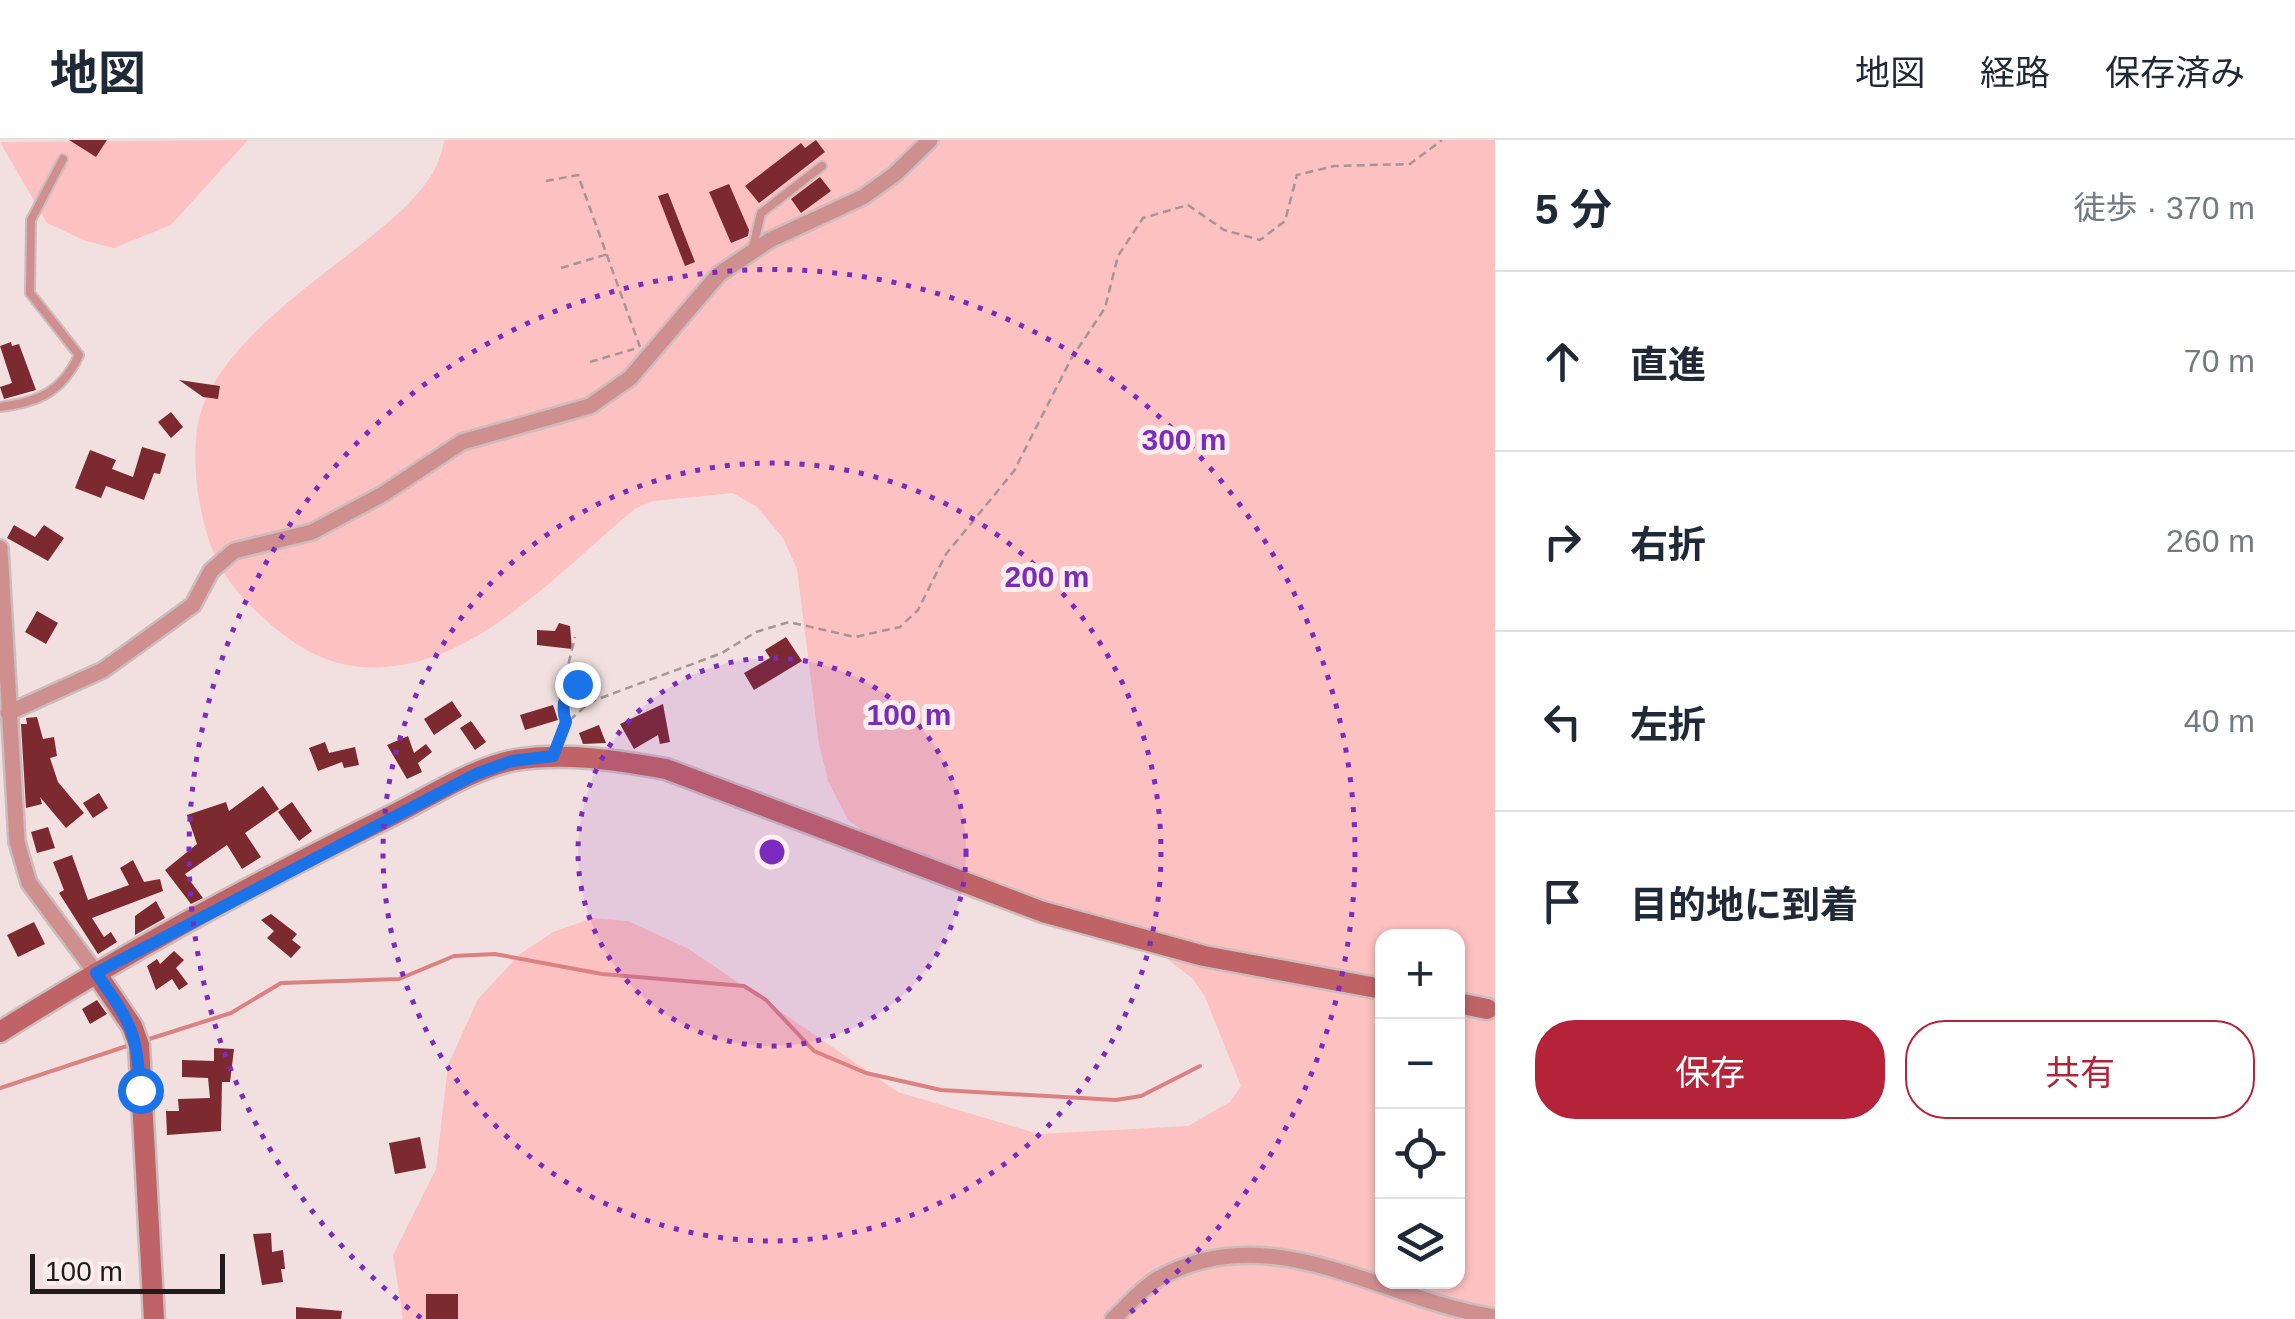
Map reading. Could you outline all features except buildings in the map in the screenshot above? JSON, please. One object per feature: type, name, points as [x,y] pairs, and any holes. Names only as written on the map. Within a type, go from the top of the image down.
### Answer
[{"type":"street","points":[[5,706],[103,670],[192,605],[211,571],[234,551],[312,532],[383,494],[462,442],[590,406],[630,378],[645,350],[719,274],[752,252],[863,196],[895,174],[930,140]]},
{"type":"street","points":[[0,548],[5,706],[17,842],[29,883],[132,1026],[139,1045],[154,1319]]},
{"type":"street","points":[[0,1032],[96,973],[476,774],[512,761],[553,756],[600,757],[666,769],[1043,912],[1204,956],[1375,989]]},
{"type":"street","points":[[1465,1004],[1487,1009]]},
{"type":"street","points":[[1113,1319],[1128,1301],[1160,1277],[1253,1252],[1293,1257],[1400,1293],[1495,1317]]},
{"type":"lane","points":[[0,407],[38,402],[68,380],[79,355],[30,294],[31,220],[63,159]]},
{"type":"lane","points":[[752,252],[761,213],[822,166]]},
{"type":"path","points":[[553,756],[566,722],[590,702],[722,653],[772,627],[789,622],[855,637],[900,627],[918,610],[946,554],[1014,472],[1070,360],[1105,308],[1118,256],[1143,218],[1188,204],[1224,230],[1260,240],[1285,221],[1297,175],[1334,166],[1410,164],[1442,140]]},
{"type":"path","points":[[546,182],[578,175],[645,350],[590,362]]},
{"type":"path","points":[[561,268],[609,254]]},
{"type":"path","points":[[566,722],[562,710],[570,688],[567,670],[575,638]]},
{"type":"path","points":[[570,688],[577,684]]},
{"type":"shaded area","points":[[248,140],[171,225],[114,248],[86,241],[47,223],[0,142]]},
{"type":"shaded area","points":[[444,140],[1495,140],[1495,1319],[403,1319],[393,1255],[436,1169],[448,1065],[478,999],[520,954],[553,932],[593,918],[628,921],[689,949],[898,1092],[1039,1134],[1188,1126],[1230,1102],[1241,1086],[1205,997],[1193,979],[1166,958],[1056,908],[878,842],[848,820],[828,781],[819,744],[797,569],[783,538],[757,507],[733,493],[653,501],[636,508],[500,621],[439,655],[407,664],[353,666],[321,657],[290,640],[243,598],[214,553],[198,494],[197,431],[213,385],[253,335],[400,211],[436,166]]},
{"type":"waterway","points":[[146,1040],[231,1013],[281,983],[399,979],[454,956],[495,954],[602,974],[744,986],[766,1000],[814,1051],[866,1073],[941,1090],[1116,1100],[1141,1096],[1200,1066]]},
{"type":"waterway","points":[[0,1088],[133,1044]]},
{"type":"route","points":[[140,1090],[139,1045],[132,1026],[96,973],[348,837],[476,774],[512,761],[553,756],[566,722],[562,710],[566,697],[577,684]]}]
